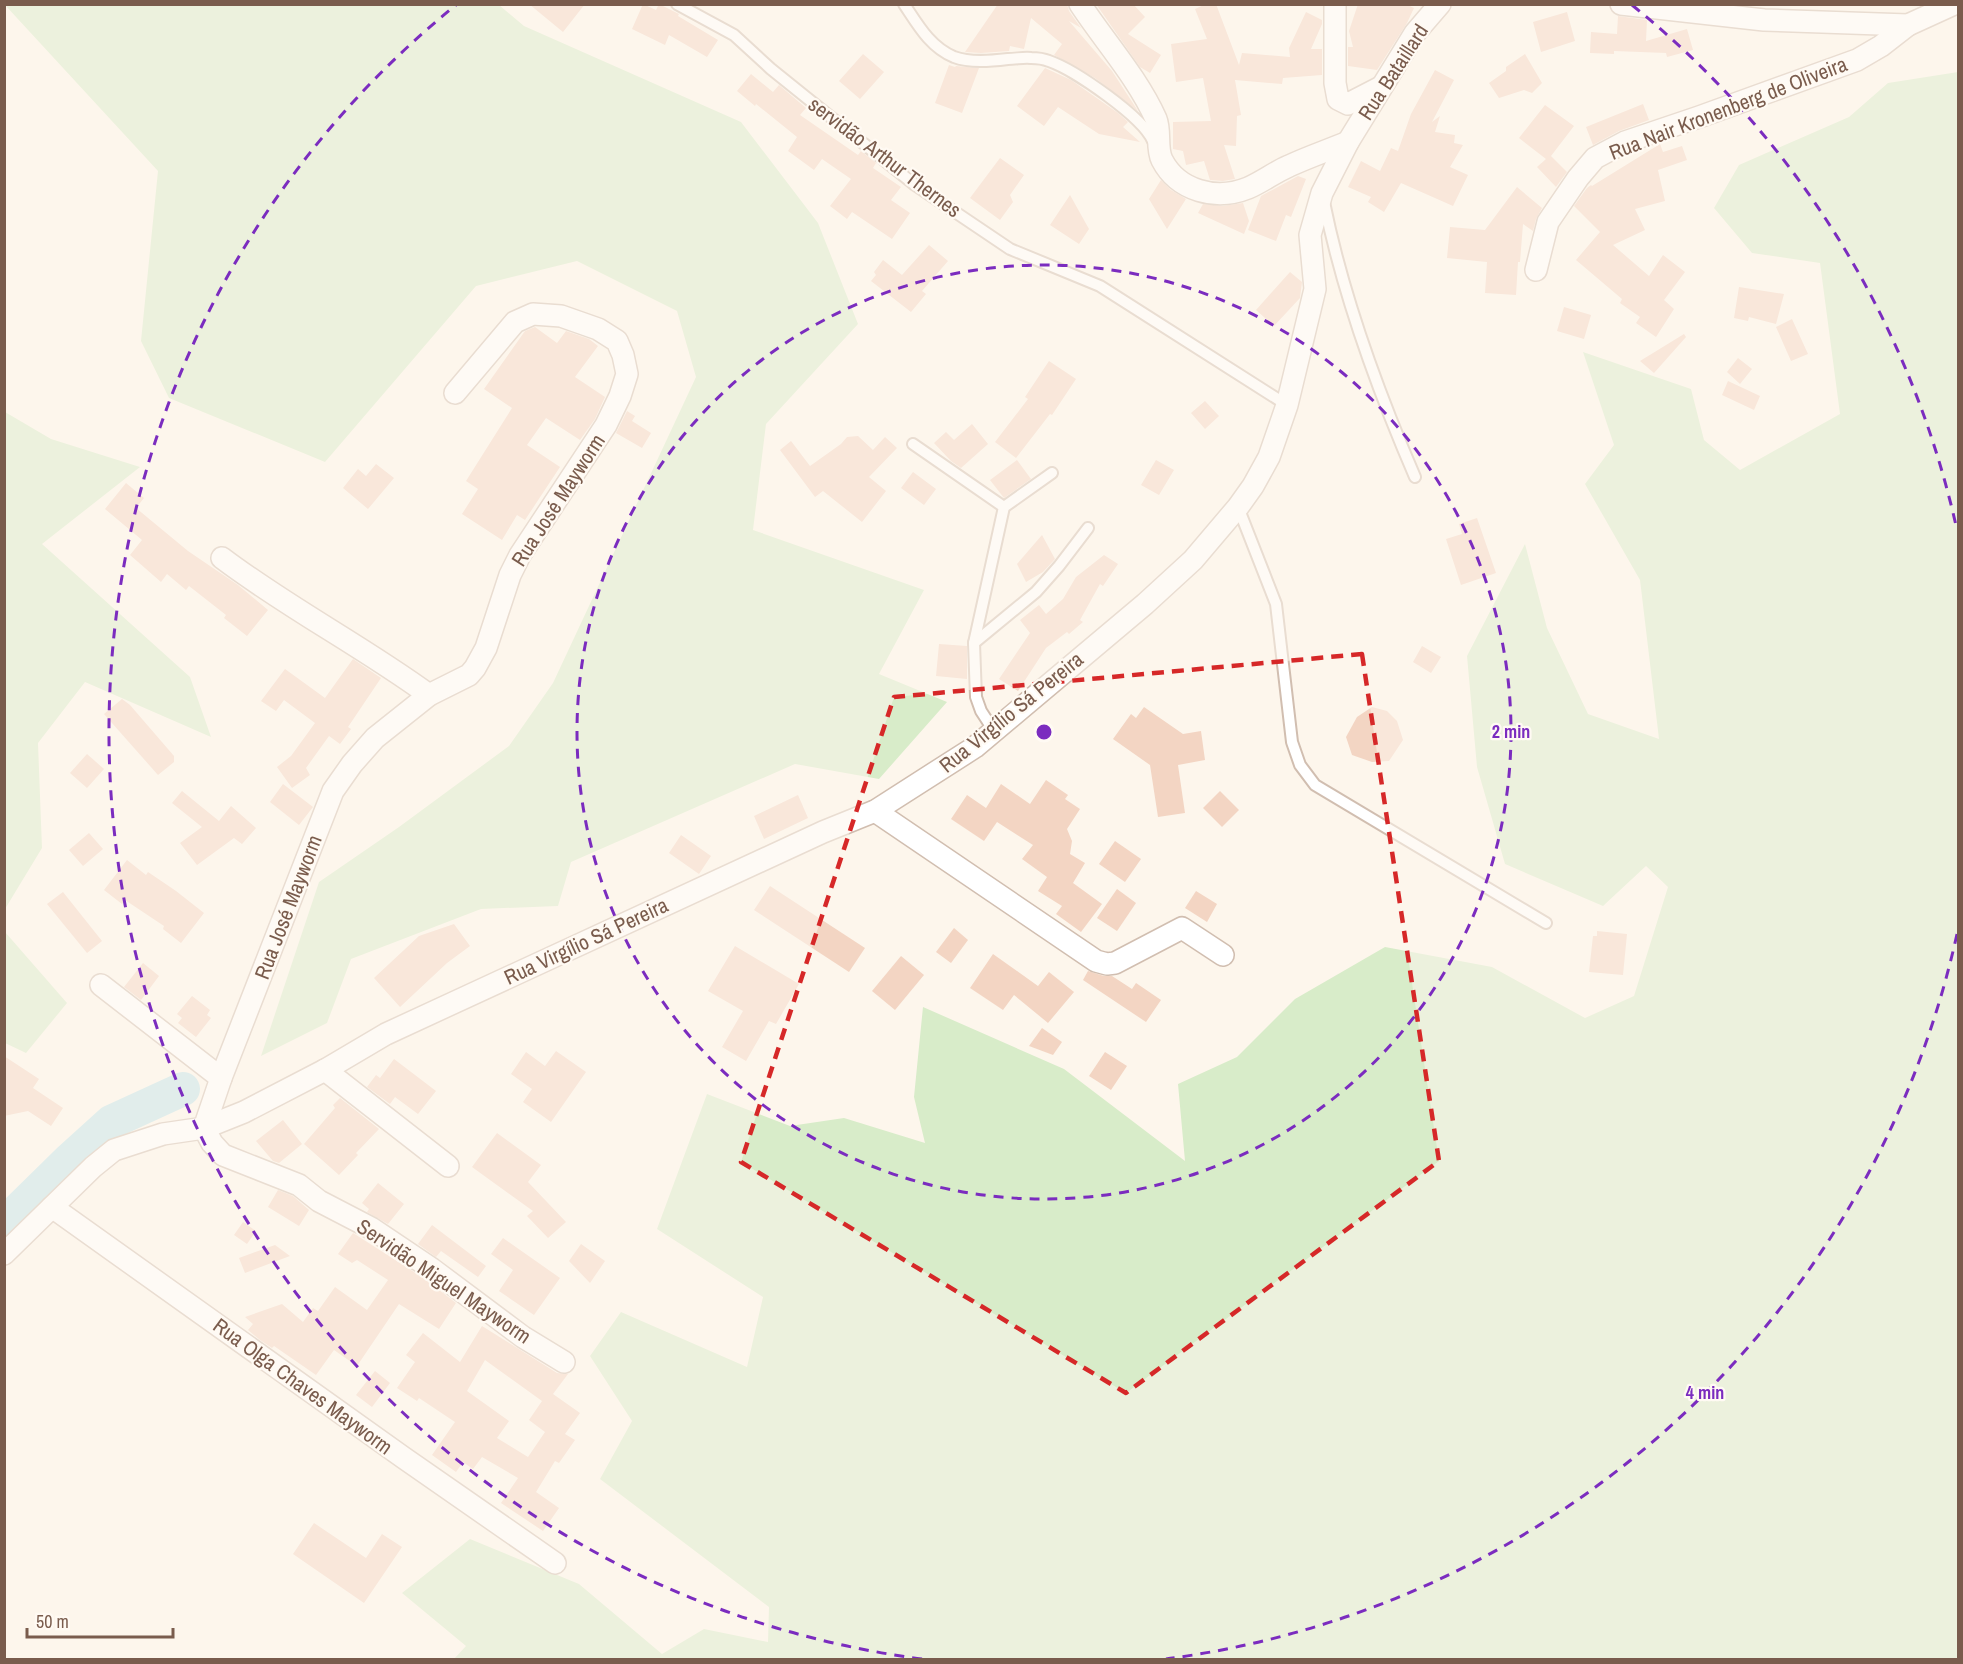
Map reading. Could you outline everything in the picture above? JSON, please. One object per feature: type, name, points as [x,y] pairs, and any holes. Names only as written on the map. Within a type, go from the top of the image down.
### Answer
[{"type":"street","points":[[1080,4],[1147,102],[1157,123],[1161,158],[1176,180],[1194,190],[1220,194],[1247,189],[1288,166],[1348,142]]},
{"type":"street","points":[[1335,4],[1335,83],[1338,99],[1348,105],[1382,86]]},
{"type":"street","name":"Rua Bataillard","points":[[1348,142],[1415,33],[1440,4]]},
{"type":"street","points":[[1621,4],[1764,20],[1908,26]]},
{"type":"street","name":"Rua Nair Kronenberg de Oliveira","points":[[1536,270],[1548,222],[1578,178],[1595,158],[1625,142],[1857,60],[1908,26],[1954,4]]},
{"type":"street","name":"Rua Virgílio Sá Pereira","points":[[4,1254],[93,1167],[114,1150],[163,1134],[204,1128],[244,1112],[325,1070],[386,1034],[823,832],[875,811],[966,753],[994,731],[1145,604],[1185,567],[1238,507],[1253,486],[1269,457],[1287,405],[1315,289],[1310,235],[1322,193],[1348,142]]},
{"type":"street","name":"Rua José Mayworm","points":[[204,1128],[221,1078],[333,792],[352,764],[375,738],[429,695],[469,675],[481,659],[510,575],[520,555],[606,424],[620,396],[627,374],[617,341],[598,329],[561,316],[533,314],[514,322],[455,393]]},
{"type":"street","points":[[222,558],[259,586],[429,695]]},
{"type":"street","points":[[875,811],[1096,961],[1107,964],[1115,963],[1182,928],[1223,955]]},
{"type":"street","points":[[101,985],[221,1078]]},
{"type":"street","points":[[325,1070],[448,1166]]},
{"type":"street","name":"Servidão Miguel Mayworm","points":[[204,1128],[212,1143],[223,1155],[299,1185],[319,1201],[371,1228],[432,1269],[523,1336],[564,1362]]},
{"type":"street","name":"Rua Olga Chaves Mayworm","points":[[52,1207],[555,1563]]},
{"type":"lane","name":"servidão Arthur Thernes","points":[[677,4],[734,35],[771,69],[915,185],[1010,249],[1100,286],[1287,405]]},
{"type":"lane","points":[[904,4],[930,41],[956,58],[997,61],[1029,57],[1049,61],[1082,78],[1123,108],[1149,132],[1161,158]]},
{"type":"lane","points":[[1322,193],[1329,227],[1367,357],[1415,477]]},
{"type":"lane","points":[[913,444],[1004,507]]},
{"type":"lane","points":[[994,731],[981,711],[976,697],[974,643],[1004,507],[1052,473]]},
{"type":"lane","points":[[1238,507],[1276,604],[1292,742],[1300,765],[1316,784],[1546,923]]},
{"type":"lane","points":[[974,643],[1036,592],[1089,528]]},
{"type":"highlighted area","points":[[1362,654],[1439,1161],[1126,1393],[741,1162],[894,697]]},
{"type":"green space","points":[[5,5],[499,5],[524,26],[741,122],[818,223],[858,324],[766,424],[753,530],[924,590],[879,674],[947,702],[879,779],[795,764],[571,862],[558,906],[481,909],[351,959],[327,1023],[261,1056],[319,882],[399,827],[509,746],[553,683],[696,377],[677,311],[577,261],[476,286],[325,462],[169,398],[141,341],[158,171]]},
{"type":"green space","points":[[1958,72],[1958,1659],[454,1659],[466,1646],[402,1593],[470,1539],[579,1584],[662,1654],[704,1629],[768,1642],[769,1607],[600,1479],[632,1421],[590,1356],[621,1312],[747,1367],[763,1297],[657,1229],[707,1094],[790,1126],[844,1118],[925,1143],[914,1097],[923,1007],[1064,1069],[1185,1161],[1178,1084],[1237,1057],[1295,999],[1385,947],[1492,967],[1585,1018],[1634,996],[1668,887],[1646,866],[1603,906],[1505,864],[1477,767],[1467,656],[1525,544],[1547,628],[1588,714],[1659,739],[1640,580],[1585,484],[1614,445],[1583,352],[1691,389],[1704,440],[1740,470],[1840,414],[1820,263],[1752,253],[1714,208],[1739,165],[1849,117],[1888,83]]},
{"type":"green space","points":[[5,412],[51,439],[140,467],[42,544],[190,677],[211,737],[85,682],[38,743],[42,848],[5,909]]},
{"type":"green space","points":[[5,932],[67,1003],[26,1053],[5,1043]]},
{"type":"building","points":[[529,4],[585,4],[563,32]]},
{"type":"building","points":[[643,4],[656,10],[659,4],[679,14],[678,16],[718,40],[707,57],[669,35],[665,45],[632,29]]},
{"type":"building","points":[[998,4],[1067,4],[1081,28],[1069,21],[1112,71],[1138,111],[1095,78],[1054,55],[1062,44],[1031,18],[1024,49],[1010,46],[1009,51],[965,52]]},
{"type":"building","points":[[1096,4],[1133,4],[1145,17],[1128,34],[1161,55],[1150,73],[1140,67]]},
{"type":"building","points":[[1206,4],[1216,4],[1239,65],[1242,53],[1290,57],[1289,48],[1306,12],[1322,20],[1311,49],[1322,49],[1322,75],[1283,78],[1282,84],[1235,80],[1241,115],[1237,116],[1236,146],[1224,145],[1235,179],[1223,181],[1210,180],[1204,161],[1186,165],[1183,151],[1173,149],[1173,122],[1211,121],[1203,78],[1176,82],[1171,44],[1207,39],[1195,9]]},
{"type":"building","points":[[1358,4],[1405,4],[1414,8],[1377,70],[1348,66],[1348,47],[1353,47],[1349,31]]},
{"type":"building","points":[[1567,12],[1575,41],[1541,52],[1533,22]]},
{"type":"building","points":[[1618,16],[1647,20],[1646,41],[1687,29],[1693,50],[1667,57],[1666,53],[1614,51],[1614,54],[1590,53],[1591,32],[1617,34]]},
{"type":"building","points":[[863,54],[884,72],[860,99],[839,81]]},
{"type":"building","points":[[1525,54],[1542,83],[1532,93],[1524,90],[1499,98],[1489,83]]},
{"type":"building","points":[[949,65],[979,68],[962,113],[935,103]]},
{"type":"building","points":[[1045,68],[1071,80],[1118,113],[1128,122],[1123,127],[1140,142],[1099,134],[1058,107],[1044,126],[1017,106]]},
{"type":"building","points":[[1435,70],[1454,80],[1432,122],[1440,116],[1435,132],[1455,135],[1454,143],[1463,145],[1450,167],[1468,175],[1453,206],[1401,183],[1384,212],[1368,202],[1371,197],[1348,187],[1361,161],[1380,171],[1391,148],[1398,151],[1411,114]]},
{"type":"building","points":[[751,74],[773,92],[779,85],[806,108],[800,115],[858,155],[861,151],[876,163],[873,168],[901,187],[891,200],[910,213],[892,239],[852,212],[847,219],[830,206],[851,179],[822,159],[814,170],[788,151],[797,137],[737,91]]},
{"type":"building","points":[[1643,104],[1649,120],[1619,131],[1593,145],[1586,127]]},
{"type":"building","points":[[1545,105],[1574,126],[1551,156],[1567,172],[1556,187],[1537,167],[1546,159],[1519,138]]},
{"type":"building","points":[[1660,144],[1663,152],[1682,146],[1687,160],[1658,170],[1665,201],[1635,209],[1645,230],[1613,245],[1649,276],[1663,255],[1685,272],[1664,300],[1674,309],[1656,337],[1636,323],[1640,317],[1620,303],[1622,299],[1576,260],[1600,232],[1574,206],[1591,185]]},
{"type":"building","points":[[1000,158],[1024,175],[1010,195],[1013,202],[1000,220],[970,198]]},
{"type":"building","points":[[1298,176],[1306,179],[1291,217],[1286,215],[1276,241],[1248,230],[1261,196]]},
{"type":"building","points":[[1161,180],[1171,190],[1186,199],[1167,229],[1149,199]]},
{"type":"building","points":[[1517,187],[1542,208],[1533,231],[1523,224],[1516,295],[1485,293],[1487,262],[1447,258],[1450,227],[1485,230]]},
{"type":"building","points":[[1070,195],[1089,229],[1079,244],[1050,225]]},
{"type":"building","points":[[1243,203],[1249,221],[1244,234],[1198,213],[1203,204],[1223,206]]},
{"type":"building","points":[[929,245],[948,261],[922,291],[926,294],[911,312],[871,281],[876,275],[874,272],[883,260],[902,275]]},
{"type":"building","points":[[1290,272],[1302,282],[1300,298],[1274,326],[1256,310]]},
{"type":"building","points":[[1739,287],[1784,294],[1776,324],[1749,317],[1748,321],[1734,318]]},
{"type":"building","points":[[1564,307],[1591,315],[1584,339],[1557,331]]},
{"type":"building","points":[[1792,319],[1808,354],[1791,361],[1776,327]]},
{"type":"building","points":[[535,327],[557,343],[566,331],[589,339],[598,346],[575,377],[605,397],[595,419],[580,440],[546,418],[527,445],[560,467],[525,520],[517,515],[502,540],[462,514],[478,489],[466,481],[512,408],[484,389],[525,331]]},
{"type":"building","points":[[1684,334],[1686,337],[1654,373],[1640,361]]},
{"type":"building","points":[[1738,358],[1752,369],[1740,384],[1727,372]]},
{"type":"building","points":[[1049,361],[1076,379],[1052,415],[1050,414],[1016,458],[995,442],[1028,399],[1025,397]]},
{"type":"building","points":[[1728,381],[1760,396],[1754,410],[1722,395]]},
{"type":"building","points":[[1205,401],[1219,416],[1205,429],[1191,413]]},
{"type":"building","points":[[627,411],[635,416],[632,421],[651,433],[642,448],[616,433]]},
{"type":"building","points":[[972,424],[988,444],[961,468],[934,443],[946,432],[954,440]]},
{"type":"building","points":[[858,436],[873,450],[885,437],[897,448],[869,477],[886,491],[862,522],[823,491],[815,497],[780,450],[791,441],[810,466],[841,444],[847,437]]},
{"type":"building","points":[[1017,460],[1031,479],[1004,498],[990,480]]},
{"type":"building","points":[[1156,460],[1174,470],[1159,495],[1141,485]]},
{"type":"building","points":[[376,464],[394,478],[368,509],[343,488],[358,469],[366,476]]},
{"type":"building","points":[[913,472],[936,489],[924,505],[901,488]]},
{"type":"building","points":[[126,483],[144,498],[136,508],[188,551],[238,585],[268,610],[247,636],[224,618],[226,615],[189,586],[186,590],[167,574],[161,582],[130,555],[142,540],[105,509]]},
{"type":"building","points":[[1477,518],[1496,573],[1461,585],[1446,539],[1462,534],[1459,524]]},
{"type":"building","points":[[1042,535],[1055,559],[1043,572],[1026,582],[1017,564]]},
{"type":"building","points":[[1104,555],[1118,564],[1103,586],[1100,584],[1080,620],[1083,622],[1046,648],[1018,691],[999,679],[1030,633],[1020,620],[1039,605],[1046,614],[1063,599],[1076,577]]},
{"type":"building","points":[[939,644],[967,646],[967,679],[936,676]]},
{"type":"building","points":[[1422,646],[1441,657],[1431,673],[1413,662]]},
{"type":"building","points":[[353,659],[381,678],[348,727],[351,729],[340,744],[329,736],[306,768],[310,775],[292,788],[277,767],[291,756],[315,723],[284,700],[276,711],[261,701],[285,669],[325,698]]},
{"type":"building","points":[[122,699],[130,705],[174,756],[174,762],[158,775],[104,714]]},
{"type":"building","points":[[1144,707],[1183,734],[1201,731],[1205,760],[1178,765],[1185,813],[1158,817],[1150,765],[1113,739],[1131,714],[1136,718]]},
{"type":"building","points":[[1372,707],[1387,711],[1397,721],[1403,740],[1389,761],[1372,762],[1352,755],[1346,737],[1357,717]]},
{"type":"building","points":[[87,754],[104,769],[87,788],[70,773]]},
{"type":"building","points":[[1046,780],[1068,795],[1065,799],[1080,809],[1067,829],[1072,841],[1070,854],[1085,863],[1073,883],[1102,904],[1081,932],[1056,914],[1062,906],[1038,891],[1047,877],[1022,859],[1033,845],[997,822],[984,841],[951,819],[967,795],[986,808],[1001,784],[1030,804]]},
{"type":"building","points":[[283,784],[313,807],[299,825],[270,802]]},
{"type":"building","points":[[182,791],[219,821],[231,806],[256,828],[242,844],[234,838],[197,865],[180,843],[202,827],[172,803]]},
{"type":"building","points":[[1220,791],[1239,810],[1222,827],[1203,808]]},
{"type":"building","points":[[798,795],[808,818],[764,839],[754,816]]},
{"type":"building","points":[[89,833],[103,849],[83,866],[69,850]]},
{"type":"building","points":[[681,835],[711,856],[699,874],[669,853]]},
{"type":"building","points":[[1115,841],[1141,859],[1125,882],[1099,864]]},
{"type":"building","points":[[127,860],[146,875],[148,872],[176,891],[204,913],[181,943],[163,929],[164,926],[125,900],[122,904],[104,890]]},
{"type":"building","points":[[770,886],[865,948],[849,972],[754,910]]},
{"type":"building","points":[[1117,889],[1136,903],[1117,931],[1097,918]]},
{"type":"building","points":[[1196,891],[1217,904],[1207,922],[1185,908]]},
{"type":"building","points":[[63,892],[102,941],[87,953],[47,904]]},
{"type":"building","points":[[454,924],[470,946],[447,963],[400,1007],[374,978],[419,936]]},
{"type":"building","points":[[954,928],[968,940],[951,963],[936,952]]},
{"type":"building","points":[[1597,931],[1627,934],[1623,975],[1589,972],[1593,936],[1597,936]]},
{"type":"building","points":[[735,946],[799,984],[776,1024],[769,1021],[746,1061],[722,1047],[743,1011],[708,991]]},
{"type":"building","points":[[993,954],[1038,986],[1049,972],[1074,992],[1048,1023],[1014,995],[1003,1010],[970,988]]},
{"type":"building","points":[[901,956],[924,975],[895,1010],[872,991]]},
{"type":"building","points":[[143,963],[159,976],[141,1000],[124,987]]},
{"type":"building","points":[[1088,971],[1112,976],[1132,989],[1136,983],[1161,1000],[1146,1022],[1083,980]]},
{"type":"building","points":[[192,996],[210,1010],[207,1015],[211,1018],[196,1037],[178,1023],[182,1018],[177,1014]]},
{"type":"building","points":[[1042,1028],[1062,1042],[1053,1055],[1029,1046]]},
{"type":"building","points":[[556,1051],[586,1072],[551,1122],[523,1102],[532,1089],[511,1074],[526,1052],[545,1066]]},
{"type":"building","points":[[1105,1052],[1127,1066],[1111,1090],[1089,1076]]},
{"type":"building","points":[[4,1056],[39,1079],[33,1088],[63,1108],[51,1126],[28,1111],[4,1116]]},
{"type":"building","points":[[394,1059],[436,1091],[418,1114],[395,1097],[390,1104],[367,1087],[376,1075],[380,1078]]},
{"type":"building","points":[[340,1098],[379,1129],[339,1175],[304,1144],[335,1108],[333,1105]]},
{"type":"building","points":[[283,1120],[302,1144],[279,1163],[273,1161],[256,1141]]},
{"type":"building","points":[[497,1133],[541,1165],[528,1182],[566,1222],[548,1238],[527,1216],[533,1211],[472,1167]]},
{"type":"building","points":[[378,1183],[404,1204],[388,1224],[367,1212],[369,1209],[362,1203]]},
{"type":"building","points":[[278,1190],[293,1196],[309,1210],[299,1226],[268,1207]]},
{"type":"building","points":[[243,1222],[256,1231],[247,1244],[234,1235]]},
{"type":"building","points":[[432,1225],[486,1266],[478,1277],[441,1251],[436,1257],[418,1244]]},
{"type":"building","points":[[353,1233],[425,1279],[456,1303],[439,1329],[399,1304],[357,1366],[334,1350],[316,1375],[274,1346],[272,1348],[260,1340],[248,1330],[253,1324],[245,1317],[282,1304],[303,1322],[313,1308],[318,1311],[335,1287],[367,1310],[388,1280],[357,1260],[352,1263],[338,1254]]},
{"type":"building","points":[[503,1238],[560,1278],[534,1315],[499,1291],[513,1270],[491,1254]]},
{"type":"building","points":[[581,1244],[605,1261],[590,1283],[569,1261]]},
{"type":"building","points":[[275,1245],[290,1256],[245,1273],[239,1258]]},
{"type":"building","points":[[482,1326],[557,1373],[568,1374],[553,1394],[580,1413],[565,1434],[575,1440],[559,1463],[555,1461],[536,1492],[559,1508],[543,1531],[501,1503],[518,1478],[482,1457],[473,1469],[463,1462],[456,1472],[432,1455],[455,1422],[419,1398],[417,1401],[397,1388],[415,1362],[406,1355],[423,1333],[460,1362]],"holes":[[[485,1360],[542,1401],[529,1420],[545,1432],[528,1457],[497,1438],[509,1421],[467,1391]]]},
{"type":"building","points":[[375,1371],[390,1383],[372,1407],[356,1395]]},
{"type":"building","points":[[314,1523],[366,1558],[382,1534],[402,1547],[364,1603],[293,1554]]},
{"type":"waterway","points":[[4,1224],[111,1122],[183,1089]]}]
